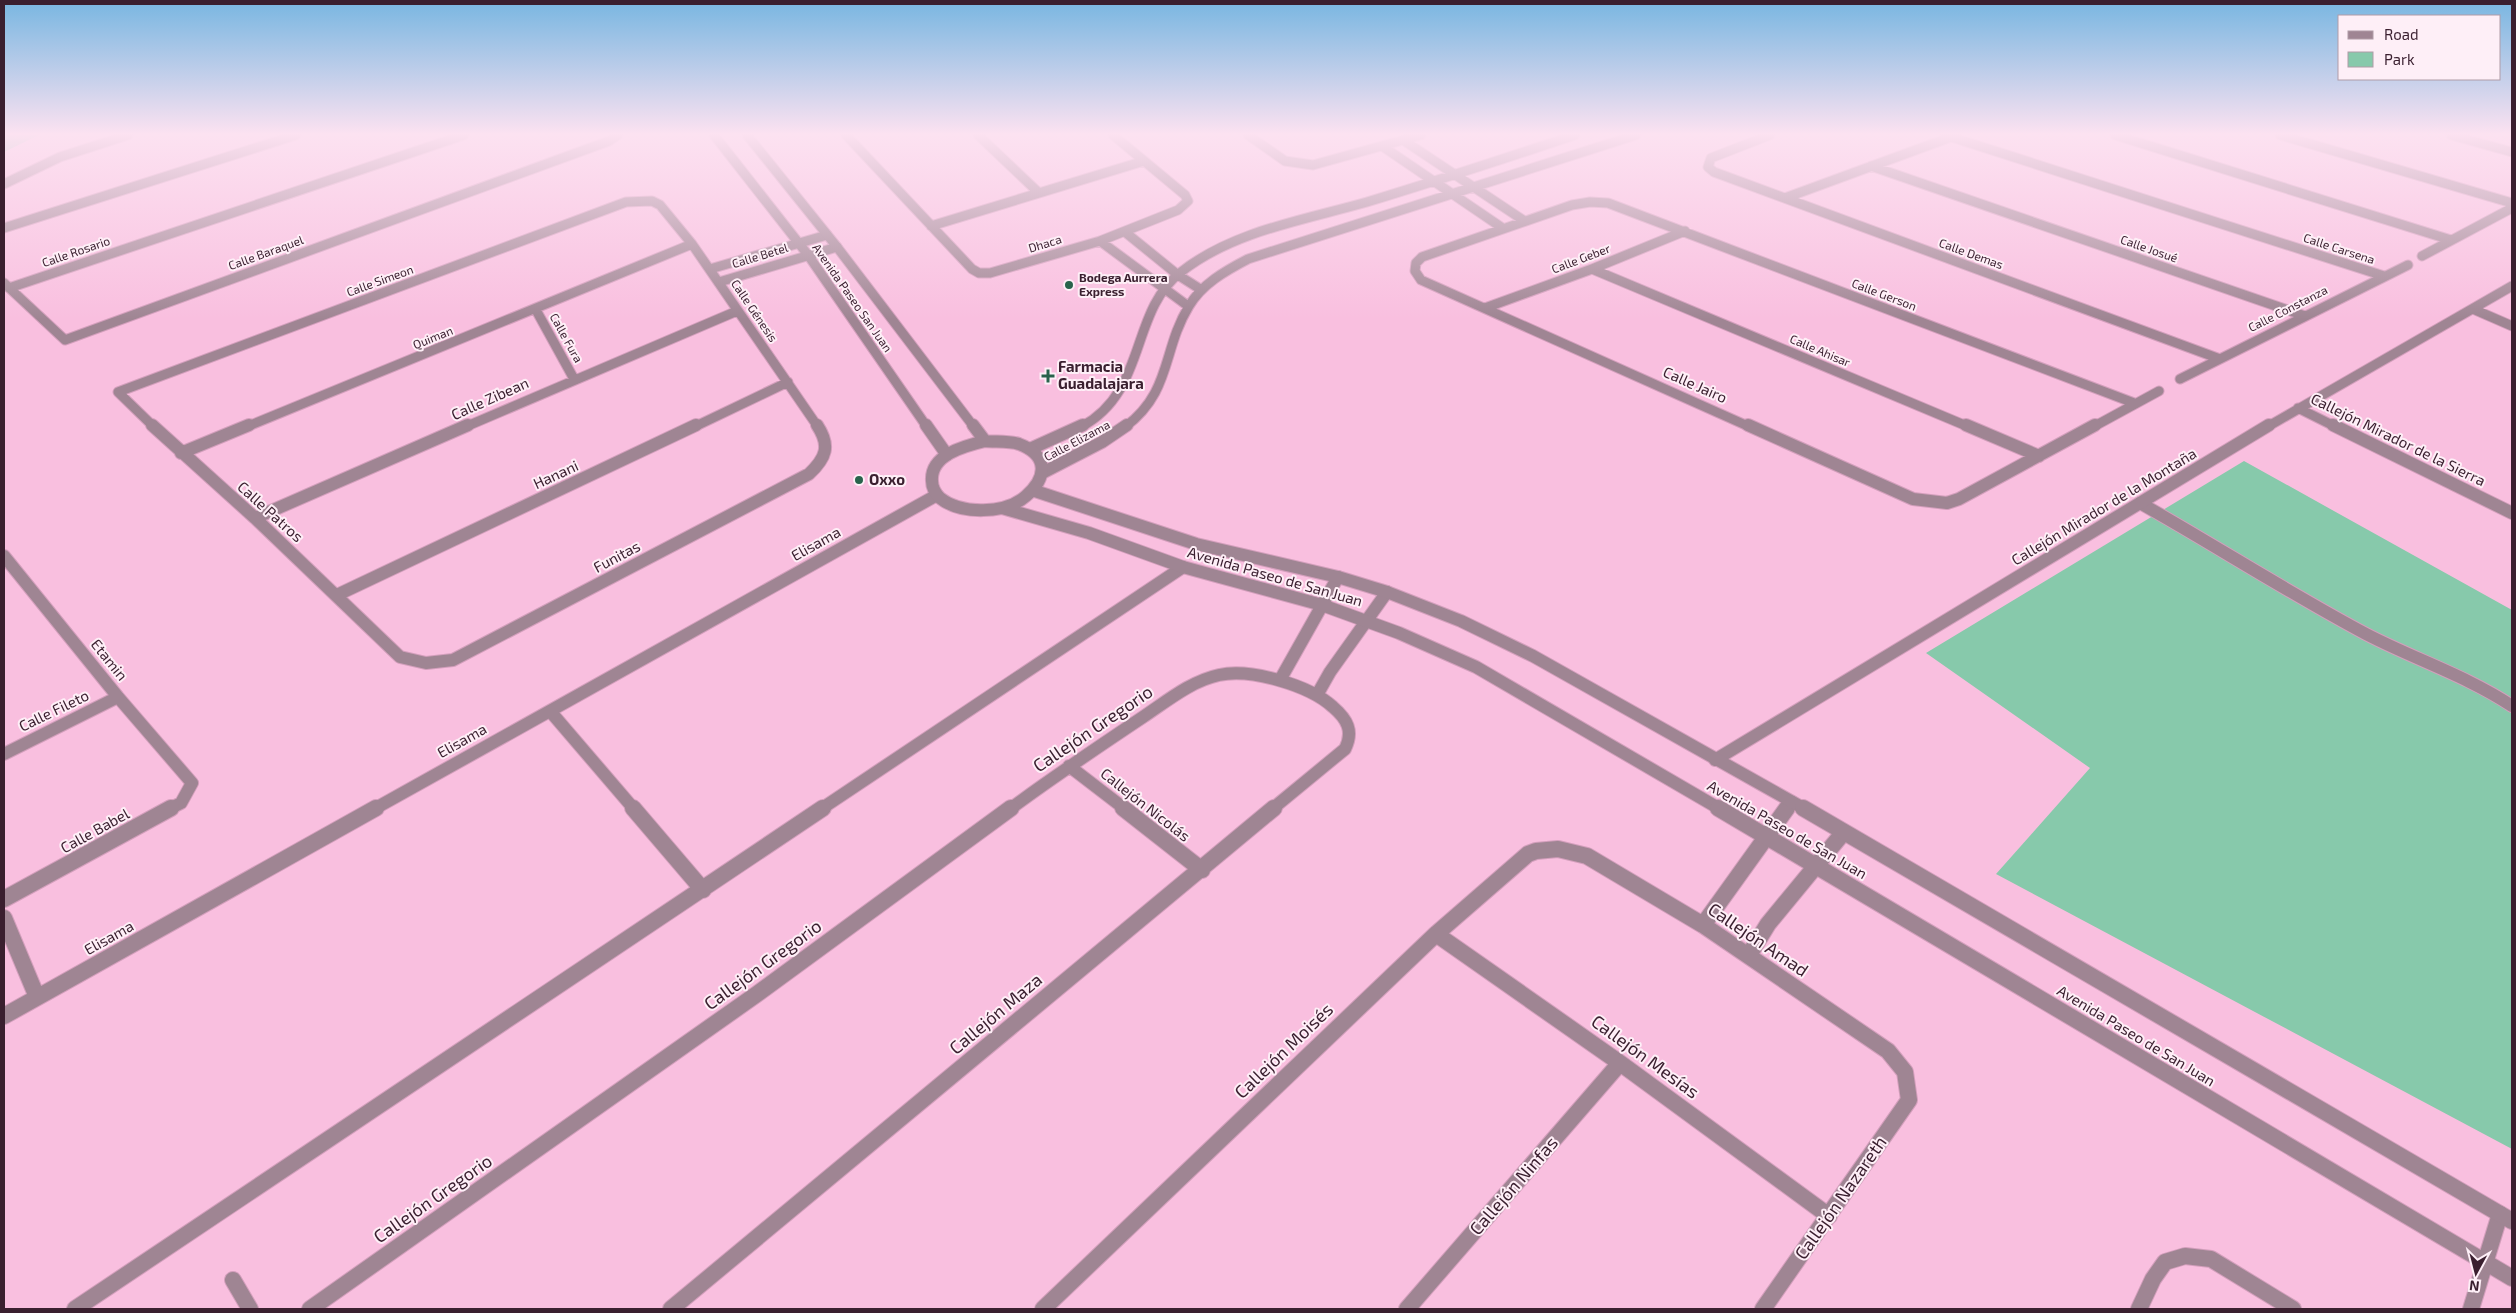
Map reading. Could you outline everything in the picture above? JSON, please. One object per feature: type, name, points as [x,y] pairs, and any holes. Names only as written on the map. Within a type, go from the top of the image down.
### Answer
[{"type":"street","points":[[4,228],[104,196]]},
{"type":"street","name":"Calle Rosario","points":[[6,286],[278,196]]},
{"type":"street","name":"Calle Baraquel","points":[[6,286],[65,340],[454,196]]},
{"type":"street","name":"Avenida Paseo San Juan","points":[[762,196],[808,255],[947,455]]},
{"type":"street","name":"Avenida Paseo San Juan","points":[[796,196],[985,441]]},
{"type":"street","points":[[903,196],[931,226],[1028,196]]},
{"type":"street","name":"Dhaca","points":[[931,226],[972,269],[979,273],[990,273],[1125,232],[1178,210],[1188,201],[1186,196]]},
{"type":"street","name":"Calle Elizama","points":[[1030,449],[1083,426],[1111,404],[1130,374],[1145,330],[1164,290],[1178,275],[1202,257],[1225,246],[1388,196]]},
{"type":"street","name":"Calle Elizama","points":[[1044,472],[1124,430],[1152,401],[1165,374],[1175,337],[1188,306],[1200,289],[1221,273],[1248,259],[1447,196]]},
{"type":"street","points":[[1457,196],[1501,227]]},
{"type":"street","points":[[1487,196],[1523,220]]},
{"type":"street","name":"Calle Demas","points":[[1780,196],[2220,359]]},
{"type":"street","points":[[1785,198],[1790,196]]},
{"type":"street","name":"Calle Josué","points":[[1959,196],[2305,316]]},
{"type":"street","name":"Calle Carsena","points":[[2136,196],[2384,276]]},
{"type":"street","points":[[2311,196],[2451,240]]},
{"type":"street","points":[[2486,196],[2512,204]]},
{"type":"street","name":"Calle Génesis","points":[[652,201],[660,205],[692,244],[788,382],[826,442]]},
{"type":"street","name":"Calle Simeon","points":[[118,392],[626,202],[652,201]]},
{"type":"street","name":"Calle Gerson","points":[[1421,280],[1415,272],[1416,263],[1422,256],[1501,227],[1572,205],[1590,202],[1608,203],[2134,404]]},
{"type":"street","points":[[2422,256],[2512,208]]},
{"type":"street","name":"Calle Geber","points":[[1485,308],[1592,269],[1685,231]]},
{"type":"street","points":[[1125,232],[1178,275],[1200,289]]},
{"type":"street","name":"Calle Betel","points":[[710,270],[827,235]]},
{"type":"street","points":[[1100,241],[1188,306]]},
{"type":"street","name":"Quiman","points":[[181,453],[536,310],[692,244]]},
{"type":"street","name":"Calle Betel","points":[[719,282],[836,247]]},
{"type":"street","name":"Calle Constanza","points":[[2180,379],[2384,276],[2408,266]]},
{"type":"street","name":"Calle Ahisar","points":[[1592,269],[2039,456]]},
{"type":"street","name":"Calle Jairo","points":[[1421,280],[1913,499],[1947,503],[1960,499],[2039,456]]},
{"type":"street","name":"Callejón Mirador de la Montaña","points":[[1715,760],[2298,408],[2512,286]]},
{"type":"street","points":[[2473,309],[2512,326]]},
{"type":"street","name":"Calle Fura","points":[[536,310],[574,379]]},
{"type":"street","name":"Calle Zibean","points":[[256,518],[574,379],[737,311]]},
{"type":"street","name":"Hanani","points":[[338,595],[788,382]]},
{"type":"street","points":[[2039,456],[2158,391]]},
{"type":"street","name":"Calle Patros","points":[[118,392],[181,453],[256,518],[338,595],[400,657]]},
{"type":"street","name":"Callejón Mirador de la Sierra","points":[[2298,408],[2512,513]]},
{"type":"street","points":[[985,441],[1009,442],[1030,449],[1038,456],[1044,472],[1035,490],[1015,504],[1002,508],[972,510],[946,502],[937,495],[932,485],[932,475],[937,464],[958,448],[985,441]]},
{"type":"street","name":"Funitas","points":[[400,657],[415,663],[433,665],[453,660],[809,474],[825,457],[828,451],[826,442]]},
{"type":"street","name":"Avenida Paseo de San Juan","points":[[1035,490],[1196,544],[1338,577],[1387,592],[1460,620],[1533,656],[1792,802],[2506,1218]]},
{"type":"street","name":"Elisama","points":[[4,1016],[937,495]]},
{"type":"street","points":[[2140,503],[2350,626],[2402,653],[2491,692],[2512,706]]},
{"type":"street","name":"Avenida Paseo de San Juan","points":[[1002,508],[1089,533],[1183,567],[1322,605],[1366,620],[1476,667],[1817,866],[2512,1278]]},
{"type":"street","name":"Etamin","points":[[4,556],[118,697],[192,783]]},
{"type":"street","points":[[75,1309],[1183,567]]},
{"type":"street","points":[[1280,680],[1338,577]]},
{"type":"street","points":[[1317,695],[1366,620],[1387,592]]},
{"type":"street","name":"Callejón Gregorio","points":[[310,1309],[757,994],[1068,766],[1194,684],[1209,677],[1230,673],[1248,674],[1280,680],[1317,695],[1342,715],[1349,726],[1350,738],[1345,749]]},
{"type":"street","name":"Calle Fileto","points":[[4,754],[118,697]]},
{"type":"street","points":[[550,711],[703,890]]},
{"type":"street","name":"Callejón Maza","points":[[671,1309],[1202,870],[1345,749]]},
{"type":"street","name":"Callejón Nicolás","points":[[1068,766],[1202,870]]},
{"type":"street","name":"Calle Babel","points":[[4,899],[181,803],[192,783]]},
{"type":"street","points":[[1703,925],[1768,838],[1792,802]]},
{"type":"street","points":[[1749,955],[1768,924],[1843,833]]},
{"type":"street","name":"Callejón Moisés","points":[[1043,1309],[1436,934],[1528,854],[1546,847],[1567,849]]},
{"type":"street","name":"Callejón Amad","points":[[1567,849],[1587,856],[1703,925],[1749,955],[1888,1051],[1903,1066],[1910,1083]]},
{"type":"street","points":[[4,918],[36,997]]},
{"type":"street","name":"Callejón Mesías","points":[[1436,934],[1620,1063],[1829,1216]]},
{"type":"street","name":"Callejón Ninfas","points":[[1408,1309],[1620,1063]]},
{"type":"street","name":"Callejón Nazareth","points":[[1764,1309],[1909,1100],[1910,1083]]},
{"type":"street","points":[[2470,1309],[2485,1262],[2506,1218]]},
{"type":"street","points":[[2139,1309],[2153,1279],[2166,1262],[2185,1256],[2211,1259],[2293,1309]]},
{"type":"street","points":[[233,1280],[250,1309]]},
{"type":"green space","points":[[2244,461],[2512,610],[2512,1149],[1996,874],[2090,768],[1926,653]]},
{"type":"place","name":"Bodega Aurrera Express","points":[[1069,285]]},
{"type":"place","name":"Farmacia Guadalajara","points":[[1048,376]]},
{"type":"place","name":"Oxxo","points":[[859,480]]}]
